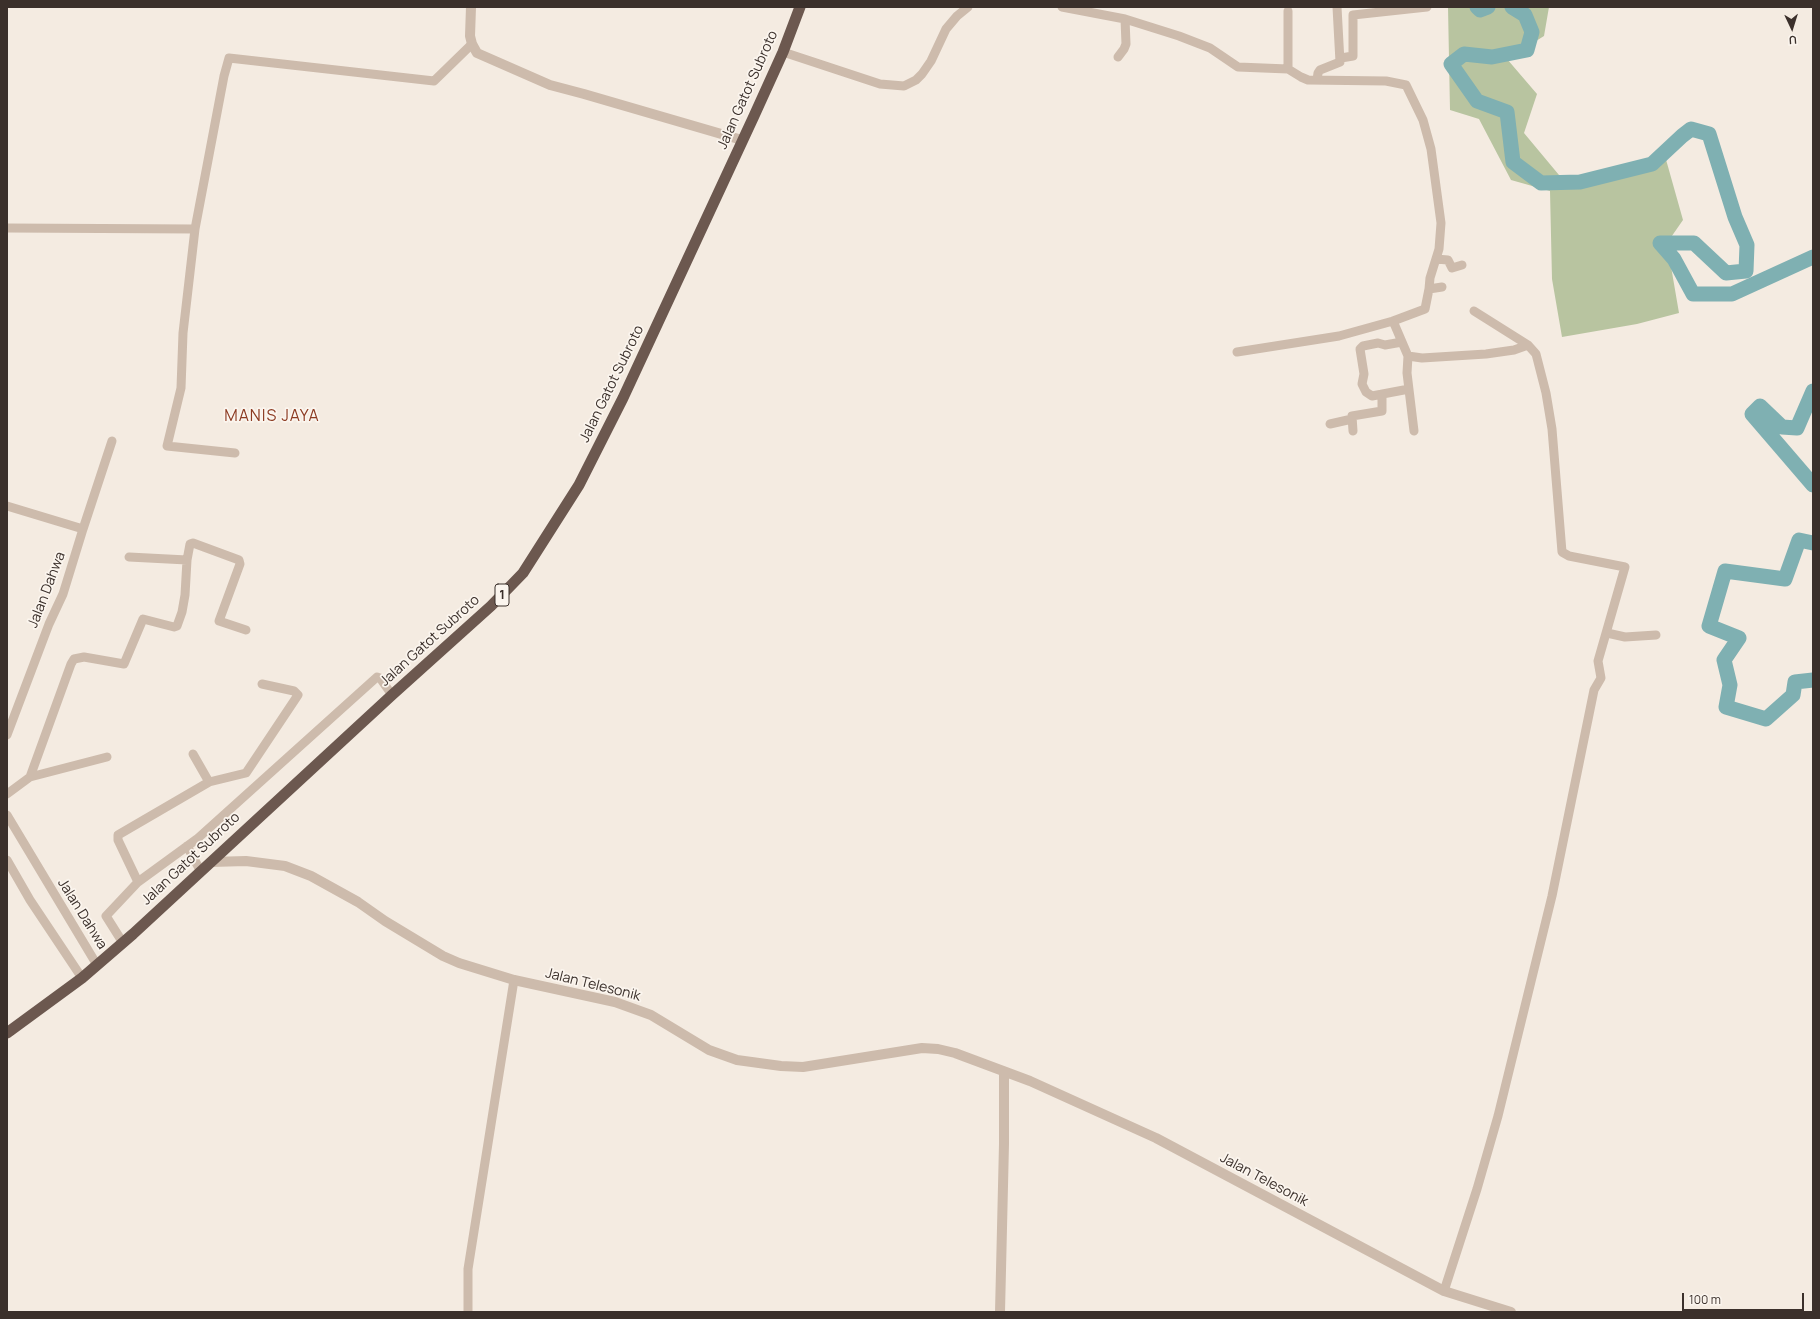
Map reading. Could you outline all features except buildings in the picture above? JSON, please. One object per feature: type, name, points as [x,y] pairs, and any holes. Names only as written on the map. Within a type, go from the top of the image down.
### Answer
[{"type":"highway","name":"Jalan Gatot Subroto","points":[[7,1033],[82,978],[123,943],[200,870],[211,862],[491,606],[518,578],[579,485],[623,398],[783,52],[800,7]]},
{"type":"street","points":[[471,7],[470,36],[477,53],[550,86],[584,94],[742,140]]},
{"type":"street","points":[[783,52],[880,84],[904,86],[916,80],[922,74],[931,61],[946,29],[957,16],[968,7]]},
{"type":"street","points":[[1062,7],[1125,19],[1199,44],[1210,48],[1238,67],[1288,68],[1304,79],[1386,81],[1406,85],[1423,120],[1431,148],[1441,223],[1442,236],[1430,278],[1430,289],[1425,309],[1393,321],[1339,336],[1237,352]]},
{"type":"street","points":[[1317,80],[1320,70],[1339,63],[1341,58],[1337,7]]},
{"type":"street","points":[[1341,58],[1353,56],[1353,15],[1427,7]]},
{"type":"street","points":[[1288,11],[1288,68]]},
{"type":"street","points":[[1118,57],[1126,44],[1125,19]]},
{"type":"street","points":[[235,454],[167,446],[181,388],[183,333],[195,229],[224,76],[229,58],[434,81],[472,44]]},
{"type":"street","points":[[7,228],[195,229]]},
{"type":"street","points":[[1436,259],[1448,260],[1452,268],[1462,265]]},
{"type":"street","points":[[1430,289],[1442,287]]},
{"type":"street","points":[[1444,1291],[1477,1189],[1498,1116],[1552,896],[1594,690],[1601,678],[1598,661],[1625,567],[1569,556],[1562,552],[1552,429],[1546,393],[1536,354],[1528,345],[1474,311]]},
{"type":"street","points":[[1393,321],[1408,356],[1409,389],[1414,431]]},
{"type":"street","points":[[1402,342],[1385,345],[1378,343],[1363,346],[1360,349],[1364,374],[1362,384],[1363,388],[1372,396],[1409,389]]},
{"type":"street","points":[[1408,356],[1422,358],[1486,354],[1514,350],[1528,345]]},
{"type":"street","points":[[1330,424],[1352,419],[1353,416],[1382,411],[1382,394]]},
{"type":"street","points":[[1352,419],[1353,431]]},
{"type":"street","name":"Jalan Dahwa","points":[[7,735],[49,624],[63,594],[112,441]]},
{"type":"street","points":[[7,506],[83,529]]},
{"type":"street","points":[[30,776],[74,659],[84,657],[124,664],[143,619],[176,627],[182,612],[185,595],[187,560],[190,544],[193,543],[239,560],[240,564],[218,621],[246,630]]},
{"type":"street","points":[[129,556],[187,560]]},
{"type":"street","points":[[1607,633],[1625,637],[1656,635]]},
{"type":"street","points":[[123,943],[106,916],[138,882],[187,846],[377,677],[380,678],[392,695]]},
{"type":"street","points":[[138,882],[118,840],[118,835],[209,782],[246,773],[298,695],[294,691],[262,684]]},
{"type":"street","points":[[193,754],[209,782]]},
{"type":"street","points":[[7,794],[30,776],[107,757]]},
{"type":"street","name":"Jalan Dahwa","points":[[7,815],[97,965]]},
{"type":"street","points":[[187,846],[200,870]]},
{"type":"street","points":[[7,860],[30,900],[82,978]]},
{"type":"street","name":"Jalan Telesonik","points":[[211,862],[246,862],[285,866],[293,869],[311,876],[358,902],[385,921],[443,956],[478,970],[514,980],[599,998],[626,1006],[650,1015],[709,1050],[737,1060],[786,1067],[803,1067],[930,1048],[955,1053],[1030,1081],[1156,1138],[1444,1291],[1511,1312]]},
{"type":"street","points":[[468,1312],[468,1269],[514,980]]},
{"type":"street","points":[[1000,1312],[1004,1152],[1004,1072]]},
{"type":"green space","points":[[1448,7],[1549,7],[1544,36],[1507,59],[1537,94],[1524,133],[1564,181],[1665,156],[1683,220],[1667,243],[1679,313],[1637,324],[1562,337],[1552,279],[1550,191],[1511,180],[1479,119],[1450,110]]},
{"type":"waterway","points":[[1477,7],[1480,10],[1488,7]]},
{"type":"waterway","points":[[1512,7],[1525,15],[1532,32],[1527,50],[1492,57],[1464,54],[1451,64],[1477,101],[1507,112],[1513,162],[1541,183],[1580,182],[1652,164],[1691,129],[1709,134],[1735,217],[1747,245],[1746,271],[1726,273],[1694,243],[1660,243],[1674,259],[1693,294],[1732,294],[1813,257]]},
{"type":"waterway","points":[[1813,391],[1797,428],[1782,427],[1760,406],[1752,414],[1813,485]]},
{"type":"waterway","points":[[1813,543],[1799,540],[1785,579],[1725,571],[1709,626],[1739,638],[1724,660],[1730,685],[1726,707],[1766,719],[1793,695],[1795,682],[1813,680]]},
{"type":"district","name":"MANIS JAYA","points":[[272,417]]}]
